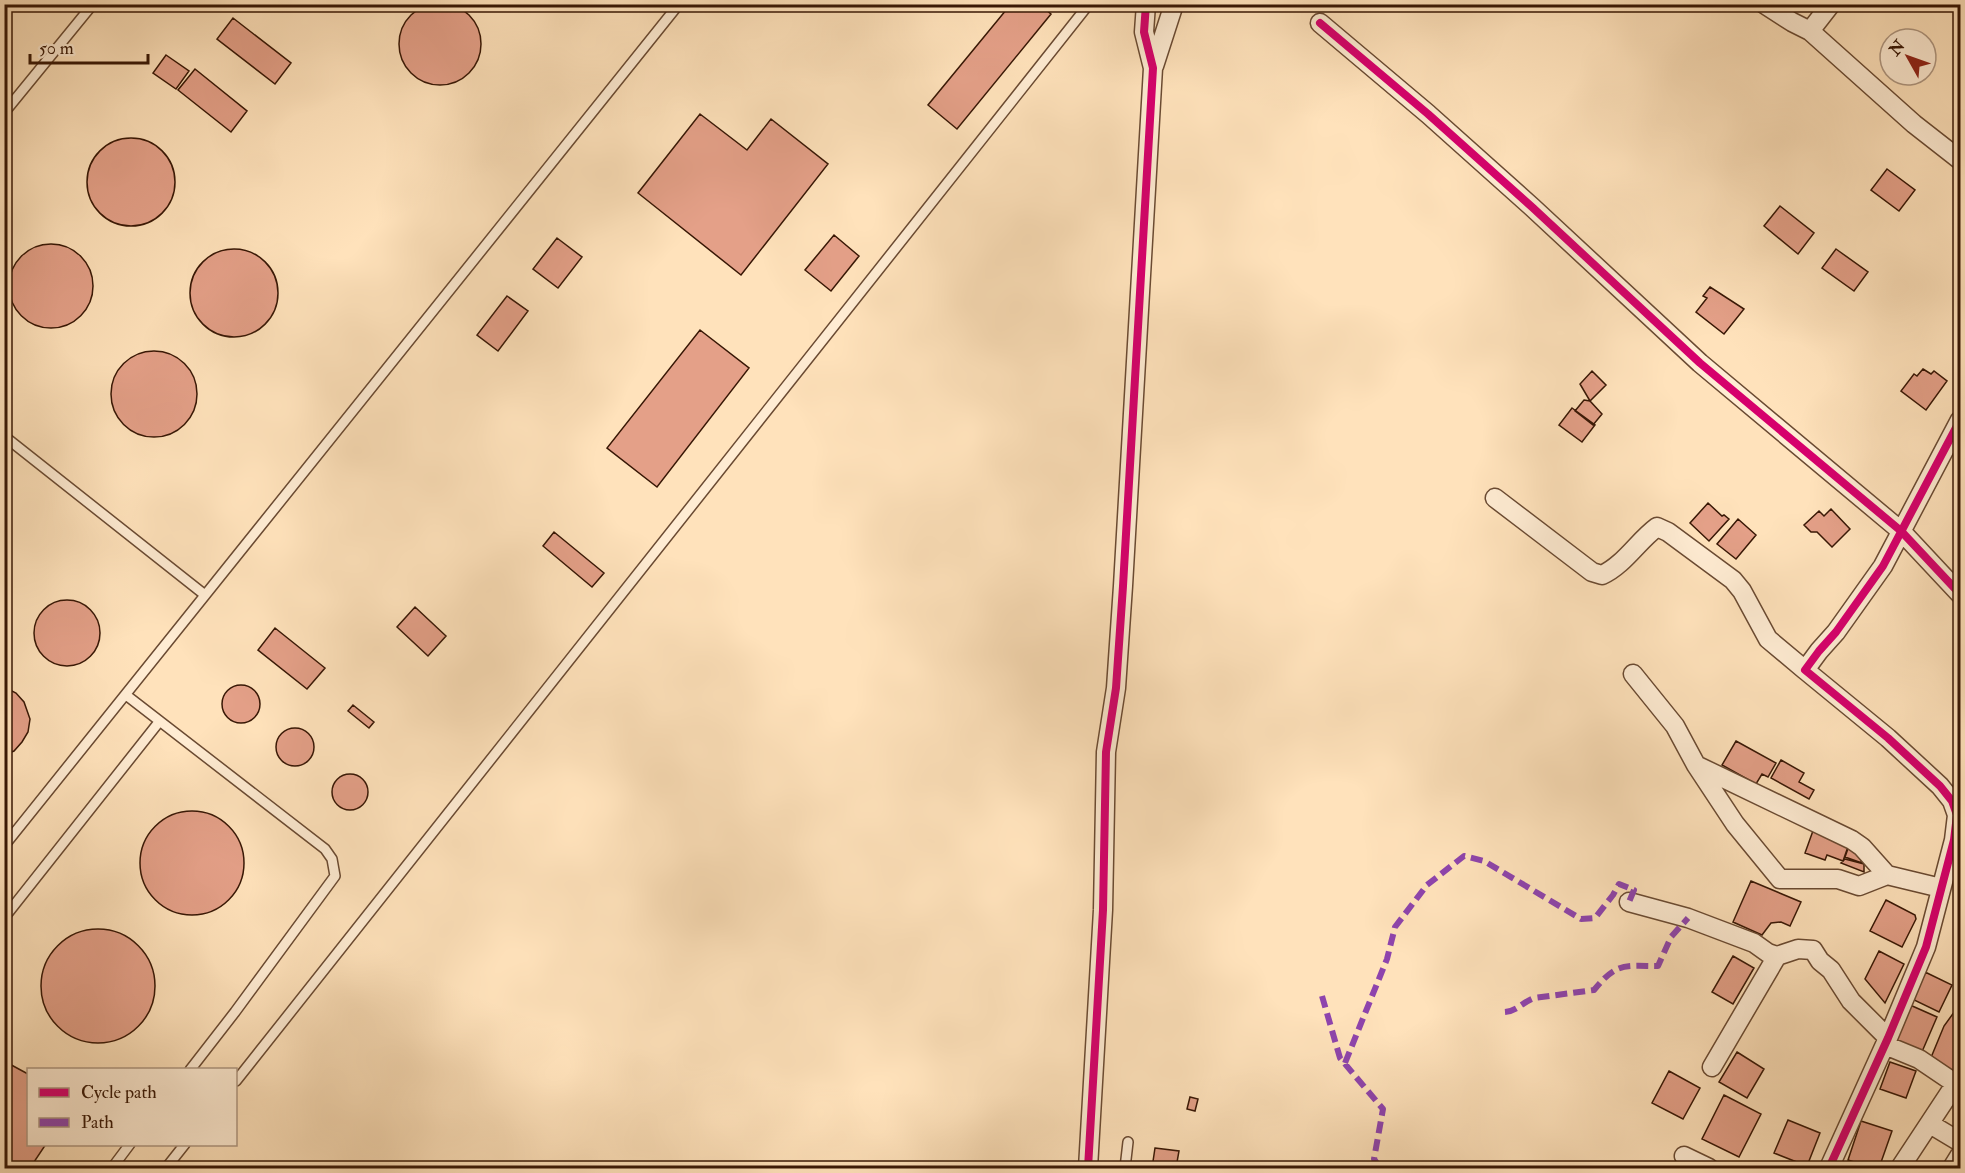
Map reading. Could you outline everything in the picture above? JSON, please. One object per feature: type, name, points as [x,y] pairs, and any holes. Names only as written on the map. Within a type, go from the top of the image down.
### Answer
[{"type":"street","points":[[1146,4],[1144,32],[1153,68]]},
{"type":"street","points":[[1088,1168],[1103,910],[1106,752],[1118,666],[1153,68],[1174,4]]},
{"type":"street","points":[[1764,4],[1810,31],[1914,124],[1960,160]]},
{"type":"street","points":[[1810,31],[1831,4]]},
{"type":"street","points":[[1320,23],[1428,114],[1700,363],[1901,531],[1960,594]]},
{"type":"street","points":[[1805,670],[1836,632],[1882,566],[1960,420]]},
{"type":"street","points":[[1495,498],[1592,572],[1602,575],[1612,570],[1657,527],[1668,532],[1732,580],[1742,591],[1768,639],[1888,738],[1940,786],[1952,801],[1957,815],[1954,840],[1926,947],[1829,1168]]},
{"type":"street","points":[[1633,674],[1675,726],[1696,765],[1735,824],[1780,879],[1838,879],[1859,886],[1887,874]]},
{"type":"street","points":[[1696,765],[1852,840],[1862,847],[1887,874],[1941,888]]},
{"type":"street","points":[[1629,902],[1688,918],[1754,943],[1768,953],[1777,956],[1798,949],[1813,950],[1820,961],[1831,970],[1851,1001],[1886,1041],[1958,1080],[1900,1168]]},
{"type":"street","points":[[1712,1067],[1777,956]]},
{"type":"street","points":[[1930,1124],[1960,1142]]},
{"type":"street","points":[[1952,1168],[1960,1155]]},
{"type":"street","points":[[1684,1156],[1709,1168]]},
{"type":"lane","points":[[4,113],[93,4]]},
{"type":"lane","points":[[4,846],[8,835],[126,695],[679,4]]},
{"type":"lane","points":[[237,1080],[1089,4]]},
{"type":"lane","points":[[4,436],[205,595]]},
{"type":"lane","points":[[126,695],[325,849],[332,859],[334,876],[192,1068]]},
{"type":"lane","points":[[4,918],[159,722]]},
{"type":"lane","points":[[1125,1168],[1128,1142]]},
{"type":"lane","points":[[112,1168],[128,1146]]},
{"type":"lane","points":[[166,1168],[183,1146]]},
{"type":"building","points":[[440,3],[456,7],[469,15],[477,28],[481,44],[477,60],[469,73],[456,81],[440,85],[424,81],[411,73],[403,60],[399,44],[403,28],[411,15],[424,7]]},
{"type":"building","points":[[1011,4],[1039,4],[1051,14],[957,129],[928,105]]},
{"type":"building","points":[[233,18],[291,63],[275,84],[217,39]]},
{"type":"building","points":[[166,55],[189,71],[176,89],[153,73]]},
{"type":"building","points":[[195,69],[247,111],[231,132],[178,90]]},
{"type":"building","points":[[700,114],[747,150],[771,119],[828,164],[741,275],[638,193]]},
{"type":"building","points":[[131,138],[148,142],[162,151],[171,165],[175,182],[171,199],[162,213],[148,222],[131,226],[114,222],[100,213],[91,199],[87,182],[91,165],[100,151],[114,142]]},
{"type":"building","points":[[1887,169],[1915,190],[1899,211],[1871,190]]},
{"type":"building","points":[[1780,206],[1814,233],[1798,254],[1764,226]]},
{"type":"building","points":[[834,235],[859,256],[831,291],[805,270]]},
{"type":"building","points":[[557,238],[582,257],[558,288],[533,269]]},
{"type":"building","points":[[51,244],[67,247],[81,256],[90,270],[93,286],[90,302],[81,316],[67,325],[51,328],[35,325],[21,316],[12,302],[9,286],[12,270],[21,256],[35,247]]},
{"type":"building","points":[[234,249],[251,253],[265,262],[274,276],[278,293],[274,310],[265,324],[251,333],[234,337],[217,333],[203,324],[194,310],[190,293],[194,276],[203,262],[217,253]]},
{"type":"building","points":[[1836,249],[1868,272],[1854,291],[1822,268]]},
{"type":"building","points":[[1710,287],[1744,309],[1724,334],[1696,312],[1707,298],[1703,296]]},
{"type":"building","points":[[507,296],[528,311],[498,351],[477,335]]},
{"type":"building","points":[[700,330],[749,368],[657,487],[607,448]]},
{"type":"building","points":[[154,351],[170,355],[184,364],[193,378],[197,394],[193,410],[184,424],[170,433],[154,437],[138,433],[124,424],[115,410],[111,394],[115,378],[124,364],[138,355]]},
{"type":"building","points":[[1923,369],[1931,374],[1934,371],[1947,381],[1926,410],[1901,391],[1914,374],[1917,376]]},
{"type":"building","points":[[1592,371],[1606,385],[1590,401],[1580,384]]},
{"type":"building","points":[[1584,400],[1590,401],[1602,414],[1593,425],[1575,411]]},
{"type":"building","points":[[1572,408],[1595,425],[1582,442],[1559,425]]},
{"type":"building","points":[[1708,503],[1722,516],[1729,519],[1709,541],[1690,523]]},
{"type":"building","points":[[1831,509],[1850,529],[1832,547],[1817,532],[1811,532],[1804,525],[1819,511],[1824,516]]},
{"type":"building","points":[[1738,519],[1756,535],[1736,559],[1717,544]]},
{"type":"building","points":[[554,532],[604,573],[592,587],[543,546]]},
{"type":"building","points":[[4,543],[10,560],[8,572],[4,578]]},
{"type":"building","points":[[61,600],[73,600],[85,605],[95,615],[100,633],[98,646],[85,661],[73,666],[61,666],[49,661],[39,651],[34,639],[34,627],[39,615],[49,605]]},
{"type":"building","points":[[415,607],[446,636],[428,656],[397,627]]},
{"type":"building","points":[[275,628],[325,668],[307,689],[258,650]]},
{"type":"building","points":[[241,685],[254,691],[260,704],[254,717],[241,723],[228,717],[222,704],[228,691]]},
{"type":"building","points":[[4,687],[16,693],[24,702],[30,719],[28,732],[22,742],[14,751],[4,755]]},
{"type":"building","points":[[353,705],[374,722],[369,728],[348,711]]},
{"type":"building","points":[[295,728],[309,733],[314,747],[309,761],[295,766],[281,761],[276,747],[281,733]]},
{"type":"building","points":[[1736,741],[1776,763],[1768,777],[1762,774],[1756,784],[1722,765]]},
{"type":"building","points":[[1781,760],[1804,773],[1799,782],[1814,790],[1809,799],[1771,778]]},
{"type":"building","points":[[350,774],[362,780],[368,792],[362,804],[350,810],[338,804],[332,792],[338,780]]},
{"type":"building","points":[[192,811],[212,815],[229,826],[240,843],[244,863],[240,883],[229,900],[212,911],[192,915],[172,911],[155,900],[144,883],[140,863],[144,843],[155,826],[172,815]]},
{"type":"building","points":[[1814,828],[1850,841],[1843,861],[1827,855],[1825,860],[1805,853]]},
{"type":"building","points":[[1850,843],[1863,856],[1860,858],[1862,863],[1845,857]]},
{"type":"building","points":[[1845,859],[1864,864],[1864,872],[1841,863]]},
{"type":"building","points":[[1751,881],[1801,902],[1790,926],[1781,922],[1771,923],[1762,935],[1733,922]]},
{"type":"building","points":[[1886,900],[1915,915],[1916,919],[1902,947],[1870,931]]},
{"type":"building","points":[[98,929],[120,933],[138,946],[151,964],[155,986],[151,1008],[138,1026],[120,1039],[98,1043],[76,1039],[58,1026],[45,1008],[41,986],[45,964],[58,946],[76,933]]},
{"type":"building","points":[[1879,951],[1904,964],[1885,1003],[1865,979]]},
{"type":"building","points":[[1733,956],[1754,968],[1733,1004],[1712,992]]},
{"type":"building","points":[[1925,972],[1952,985],[1939,1012],[1912,999]]},
{"type":"building","points":[[1960,1004],[1960,1061],[1951,1074],[1930,1060],[1944,1026]]},
{"type":"building","points":[[1910,1005],[1937,1017],[1921,1054],[1894,1042]]},
{"type":"building","points":[[1737,1052],[1764,1069],[1747,1098],[1719,1082]]},
{"type":"building","points":[[4,1061],[27,1073],[27,1146],[45,1146],[30,1168],[4,1168]]},
{"type":"building","points":[[1890,1062],[1916,1071],[1906,1098],[1880,1089]]},
{"type":"building","points":[[1669,1071],[1700,1088],[1683,1119],[1652,1103]]},
{"type":"building","points":[[1724,1095],[1761,1114],[1739,1157],[1702,1139]]},
{"type":"building","points":[[1190,1097],[1198,1099],[1195,1111],[1187,1109]]},
{"type":"building","points":[[1788,1120],[1820,1133],[1807,1166],[1774,1153]]},
{"type":"building","points":[[1861,1121],[1892,1131],[1879,1168],[1848,1160]]},
{"type":"building","points":[[1155,1148],[1179,1151],[1176,1168],[1152,1168]]},
{"type":"marked path","points":[[1345,1063],[1387,959],[1395,927],[1427,885],[1464,856],[1484,861],[1581,919],[1595,918],[1619,884],[1634,890],[1629,902]]},
{"type":"marked path","points":[[1505,1012],[1534,998],[1594,990],[1615,970],[1629,966],[1658,966],[1671,937],[1688,918]]},
{"type":"marked path","points":[[1322,996],[1340,1058],[1383,1109],[1374,1159],[1380,1168]]},
{"type":"cycle path","points":[[1088,1168],[1103,910],[1106,752],[1116,688],[1153,68],[1144,32],[1146,4]]},
{"type":"cycle path","points":[[1320,23],[1428,114],[1532,207],[1700,363],[1901,531],[1960,594]]},
{"type":"cycle path","points":[[1829,1168],[1926,947],[1954,840],[1957,815],[1952,801],[1940,786],[1888,738],[1805,670],[1836,632],[1883,566],[1960,420]]}]
